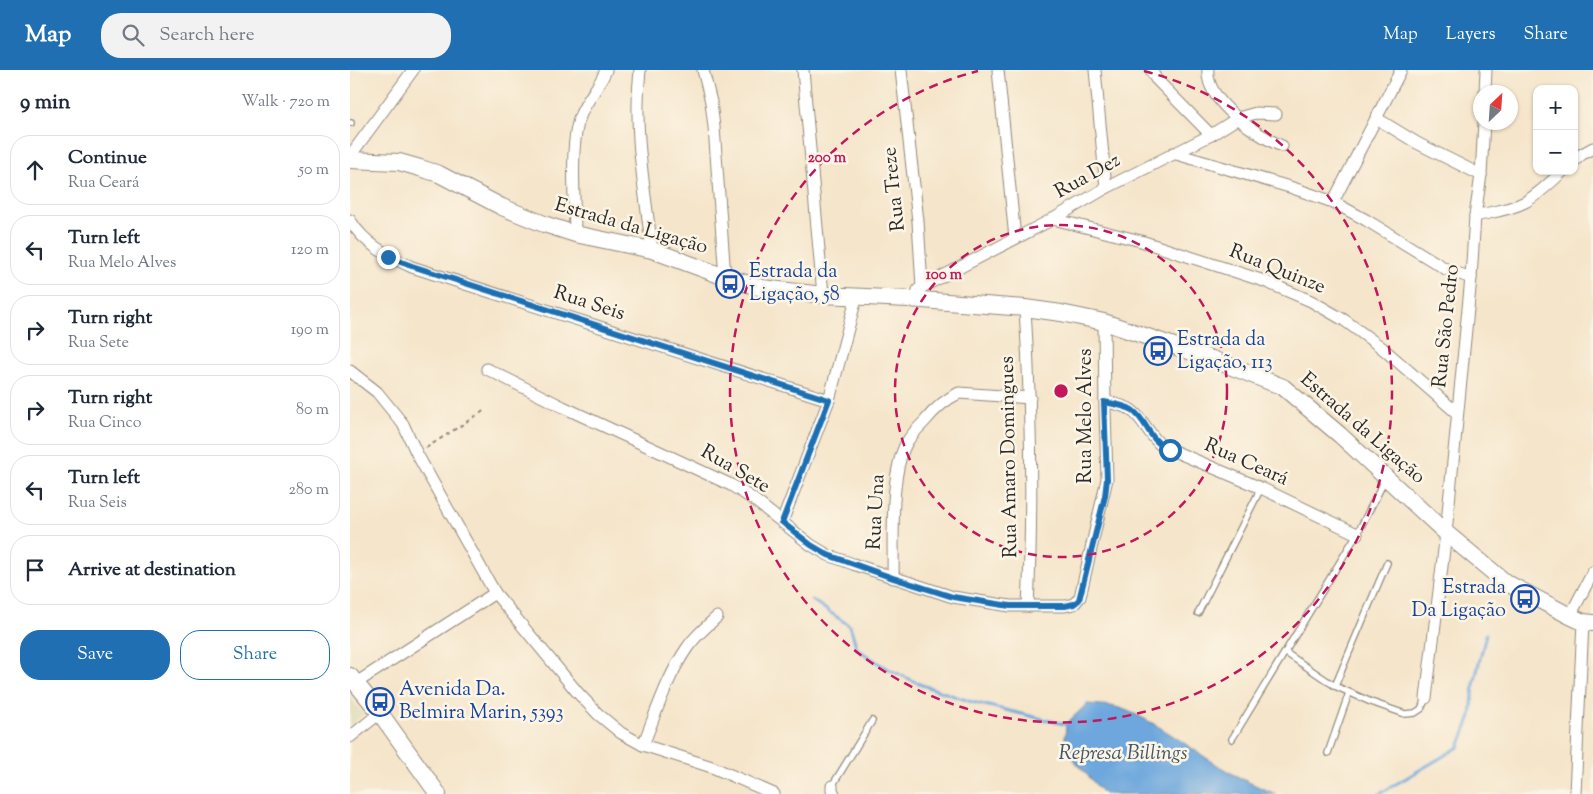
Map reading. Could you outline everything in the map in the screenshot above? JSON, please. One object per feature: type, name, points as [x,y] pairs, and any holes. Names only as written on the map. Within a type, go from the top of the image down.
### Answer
[{"type":"street","points":[[350,156],[412,70]]},
{"type":"street","points":[[575,234],[574,145],[577,124],[581,112],[596,90],[606,70]]},
{"type":"street","points":[[640,70],[637,99],[638,124],[652,250]]},
{"type":"street","points":[[703,70],[711,102],[714,127],[725,277]]},
{"type":"street","points":[[803,70],[823,295]]},
{"type":"street","name":"Rua Treze","points":[[901,70],[918,221],[922,287]]},
{"type":"street","points":[[998,70],[1015,238]]},
{"type":"street","points":[[1095,70],[1106,188]]},
{"type":"street","points":[[1151,70],[1156,79],[1211,135]]},
{"type":"street","points":[[1208,70],[1209,84],[1238,118],[1262,136],[1282,146]]},
{"type":"street","points":[[1333,202],[1401,70]]},
{"type":"street","points":[[1485,70],[1485,85]]},
{"type":"street","name":"Rua Dez","points":[[922,287],[1053,219],[1106,188],[1211,135],[1238,118],[1256,113],[1276,114]]},
{"type":"street","points":[[1376,118],[1417,143],[1481,174]]},
{"type":"street","name":"Rua São Pedro","points":[[1426,698],[1446,533],[1456,413],[1471,278],[1475,216],[1481,174],[1484,130]]},
{"type":"street","points":[[1578,158],[1593,148]]},
{"type":"street","points":[[1173,153],[1293,188],[1333,202],[1446,269],[1471,278]]},
{"type":"street","name":"Estrada da Ligação","points":[[350,160],[399,162],[420,168],[439,174],[518,214],[575,234],[652,250],[725,277],[762,288],[781,292],[857,295],[1025,308],[1061,313],[1104,322],[1212,358],[1283,387],[1340,435],[1446,533],[1504,582],[1582,621]]},
{"type":"street","points":[[1475,216],[1506,209],[1525,202],[1540,192],[1559,175]]},
{"type":"street","name":"Rua Quinze","points":[[1053,219],[1141,241],[1264,280],[1311,301],[1344,320],[1381,347],[1456,413]]},
{"type":"street","name":"Rua Seis","points":[[350,220],[356,230],[388,257],[829,400]]},
{"type":"street","points":[[909,299],[922,287]]},
{"type":"street","points":[[782,522],[829,400],[857,295]]},
{"type":"street","name":"Rua Amaro Domingues","points":[[1025,308],[1030,398],[1032,513],[1028,606]]},
{"type":"street","name":"Rua Melo Alves","points":[[1080,597],[1105,496],[1107,479],[1104,402],[1104,322]]},
{"type":"street","name":"Rua Sete","points":[[487,369],[579,415],[730,485],[753,499],[811,545],[828,555],[953,597],[992,604],[1065,606],[1074,604],[1080,597]]},
{"type":"street","points":[[350,371],[377,392],[403,424],[417,454],[495,593],[578,693],[598,714],[621,732],[643,745],[712,767],[774,794]]},
{"type":"street","name":"Rua Una","points":[[893,578],[895,487],[901,455],[907,441],[930,415],[952,396],[959,394],[1030,398]]},
{"type":"street","name":"Rua Ceará","points":[[1104,402],[1121,405],[1131,410],[1155,441],[1162,446],[1260,488],[1357,534]]},
{"type":"street","points":[[1575,794],[1582,621],[1593,572]]},
{"type":"street","points":[[438,794],[380,713],[353,680],[495,593]]},
{"type":"street","points":[[643,745],[677,664],[694,640],[717,618]]},
{"type":"street","points":[[350,737],[380,713]]},
{"type":"lane","points":[[1232,739],[1357,534],[1386,477]]},
{"type":"lane","points":[[1198,613],[1260,488]]},
{"type":"lane","points":[[1335,686],[1386,563]]},
{"type":"lane","points":[[1286,653],[1335,686],[1405,714],[1412,714],[1421,709],[1426,698]]},
{"type":"lane","points":[[1328,753],[1349,693]]},
{"type":"lane","points":[[833,790],[872,720]]},
{"type":"path","points":[[417,454],[485,410]]},
{"type":"shaded area","points":[[350,698],[364,714],[350,726]]},
{"type":"water","name":"Represa Billings","points":[[1087,704],[1116,707],[1136,715],[1226,770],[1276,794],[1104,794],[1073,759],[1065,739],[1066,724]]},
{"type":"waterway","points":[[812,600],[850,626],[857,649],[886,668],[922,685],[972,702],[1068,725]]},
{"type":"waterway","points":[[1379,794],[1459,747],[1471,716],[1474,684],[1486,634]]},
{"type":"place","name":"Estrada da Ligação, 58","points":[[730,284]]},
{"type":"place","name":"Estrada da Ligação, 113","points":[[1158,351]]},
{"type":"place","name":"Estrada Da Ligação","points":[[1525,599]]},
{"type":"place","name":"Avenida Da. Belmira Marin, 5393","points":[[380,702]]},
{"type":"route","points":[[388,257],[829,400],[782,522],[811,545],[828,555],[953,597],[1010,606],[1065,606],[1074,604],[1079,600],[1105,496],[1107,479],[1104,402],[1121,405],[1131,410],[1155,441],[1170,450]]}]
